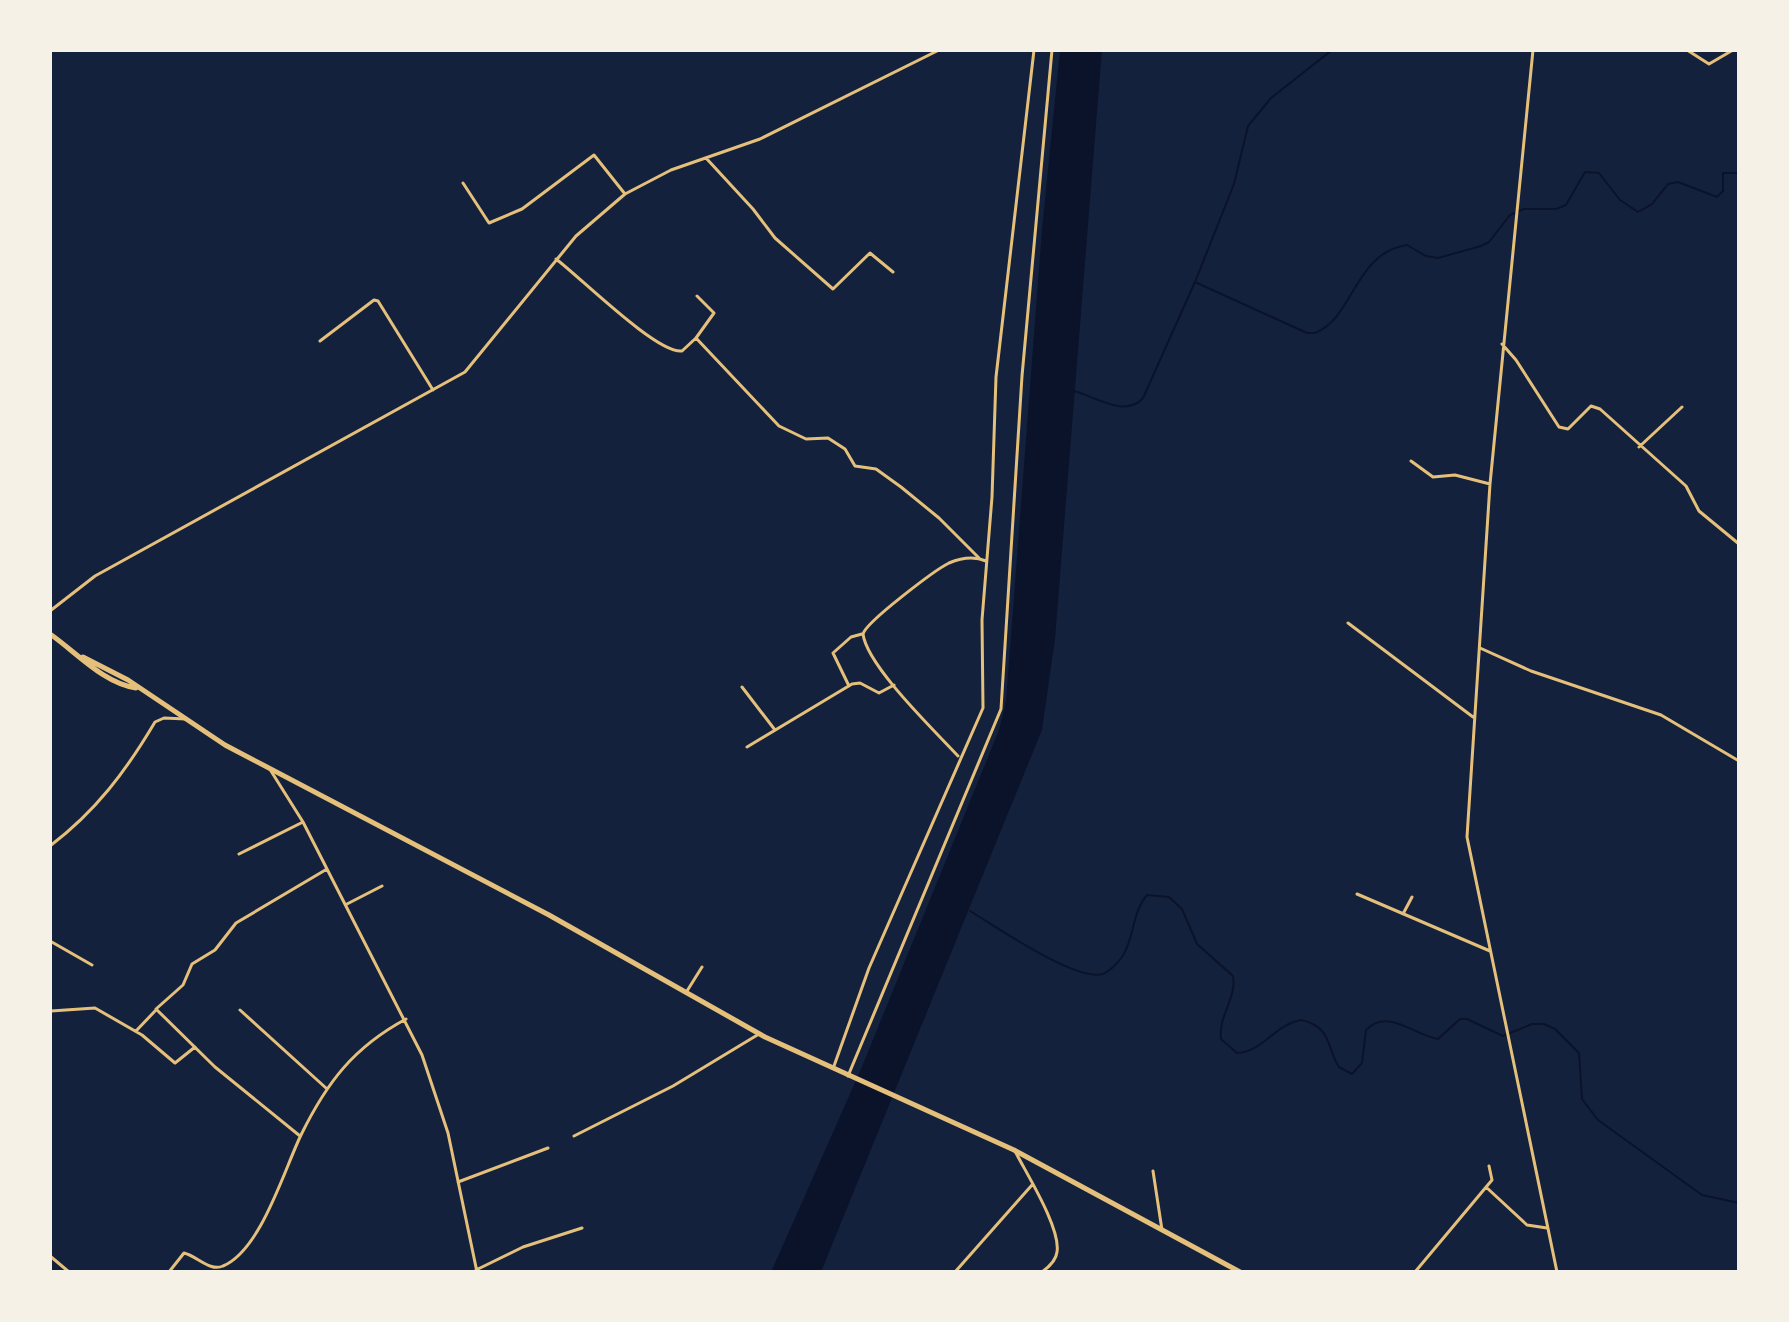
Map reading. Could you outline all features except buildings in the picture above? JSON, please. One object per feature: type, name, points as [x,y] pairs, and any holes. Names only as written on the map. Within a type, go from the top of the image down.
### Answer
[{"type":"main road","points":[[50,634],[91,663],[191,720],[225,745],[549,915],[759,1034],[1014,1150],[1240,1272]]},
{"type":"street","points":[[50,611],[95,576],[465,372],[590,221],[625,194],[663,173],[760,139],[939,50]]},
{"type":"street","points":[[833,1070],[847,1022],[983,708],[982,620],[996,377],[1034,50]]},
{"type":"street","points":[[850,1077],[1001,709],[1022,376],[1052,50]]},
{"type":"street","points":[[1533,50],[1502,344],[1467,810],[1468,851],[1557,1272]]},
{"type":"street","points":[[1687,50],[1709,64],[1733,50]]},
{"type":"street","points":[[463,183],[489,223],[522,209],[594,155],[625,194]]},
{"type":"street","points":[[706,158],[775,238],[833,289],[837,289],[870,253],[893,272]]},
{"type":"street","points":[[556,259],[637,329],[670,349],[682,351],[714,316],[697,296]]},
{"type":"street","points":[[320,341],[374,300],[378,301],[433,390]]},
{"type":"street","points":[[696,338],[779,426],[806,439],[828,438],[845,449],[855,466],[876,469],[931,511],[979,558],[986,561]]},
{"type":"street","points":[[1502,344],[1516,360],[1559,427],[1568,429],[1594,406],[1686,486],[1699,511],[1739,544]]},
{"type":"street","points":[[1639,447],[1682,407]]},
{"type":"street","points":[[1411,461],[1433,477],[1452,475],[1490,484]]},
{"type":"street","points":[[849,686],[833,653],[851,637],[863,634],[874,617],[941,568],[954,562],[979,558]]},
{"type":"street","points":[[1348,623],[1473,717]]},
{"type":"street","points":[[863,634],[865,644],[894,685],[960,757]]},
{"type":"street","points":[[1480,648],[1531,671],[1661,715],[1739,761]]},
{"type":"street","points":[[747,747],[849,686],[860,683],[879,693],[894,685]]},
{"type":"street","points":[[742,687],[775,730]]},
{"type":"street","points":[[50,846],[87,816],[116,784],[155,722],[164,718],[191,720]]},
{"type":"street","points":[[269,768],[303,822],[347,904],[406,1019],[438,1096],[476,1271],[523,1247],[582,1228]]},
{"type":"street","points":[[239,854],[303,822]]},
{"type":"street","points":[[136,1031],[183,985],[192,964],[215,950],[236,923],[327,869]]},
{"type":"street","points":[[347,904],[382,886]]},
{"type":"street","points":[[1357,894],[1491,952]]},
{"type":"street","points":[[1403,914],[1412,897]]},
{"type":"street","points":[[50,941],[92,965]]},
{"type":"street","points":[[685,993],[702,967]]},
{"type":"street","points":[[51,1011],[95,1008],[136,1031],[175,1063],[195,1047]]},
{"type":"street","points":[[156,1009],[195,1047],[300,1136]]},
{"type":"street","points":[[240,1010],[327,1089]]},
{"type":"street","points":[[169,1272],[184,1253],[216,1268],[222,1268],[236,1255],[268,1211],[300,1136],[327,1089],[359,1049],[406,1019]]},
{"type":"street","points":[[574,1136],[673,1086],[759,1034]]},
{"type":"street","points":[[458,1182],[548,1148]]},
{"type":"street","points":[[1014,1150],[1056,1238],[1057,1252],[1053,1262],[1042,1272]]},
{"type":"street","points":[[1415,1272],[1493,1178],[1489,1166]]},
{"type":"street","points":[[1153,1171],[1163,1232]]},
{"type":"street","points":[[955,1272],[1032,1185]]},
{"type":"street","points":[[1486,1187],[1527,1225],[1548,1228]]},
{"type":"street","points":[[50,1256],[69,1272]]},
{"type":"street","points":[[1053,1262],[1055,1272]]},
{"type":"water","points":[[1060,50],[1102,50],[1055,639],[1042,730],[821,1272],[771,1272],[861,1069],[999,730],[1006,701],[1042,229]]},
{"type":"waterway","points":[[1074,391],[1119,406],[1136,404],[1143,398],[1195,282],[1234,184],[1248,126],[1271,98],[1332,50]]},
{"type":"waterway","points":[[1195,282],[1307,333],[1315,333],[1338,314],[1365,272],[1389,250],[1407,245],[1426,256],[1438,258],[1481,246],[1489,242],[1510,215],[1524,209],[1556,209],[1566,205],[1585,172],[1599,173],[1620,200],[1638,212],[1652,204],[1668,184],[1678,182],[1717,197],[1723,191],[1723,173],[1739,173]]},
{"type":"waterway","points":[[970,911],[1056,962],[1074,970],[1103,974],[1116,964],[1126,950],[1138,910],[1147,895],[1169,897],[1182,909],[1197,944],[1233,976],[1234,984],[1222,1023],[1221,1039],[1237,1053],[1254,1048],[1284,1027],[1301,1020],[1324,1033],[1339,1067],[1352,1074],[1362,1063],[1366,1030],[1383,1021],[1438,1039],[1460,1019],[1467,1019],[1503,1036],[1532,1024],[1544,1024],[1555,1029],[1579,1053],[1582,1099],[1598,1120],[1702,1195],[1739,1203]]}]
